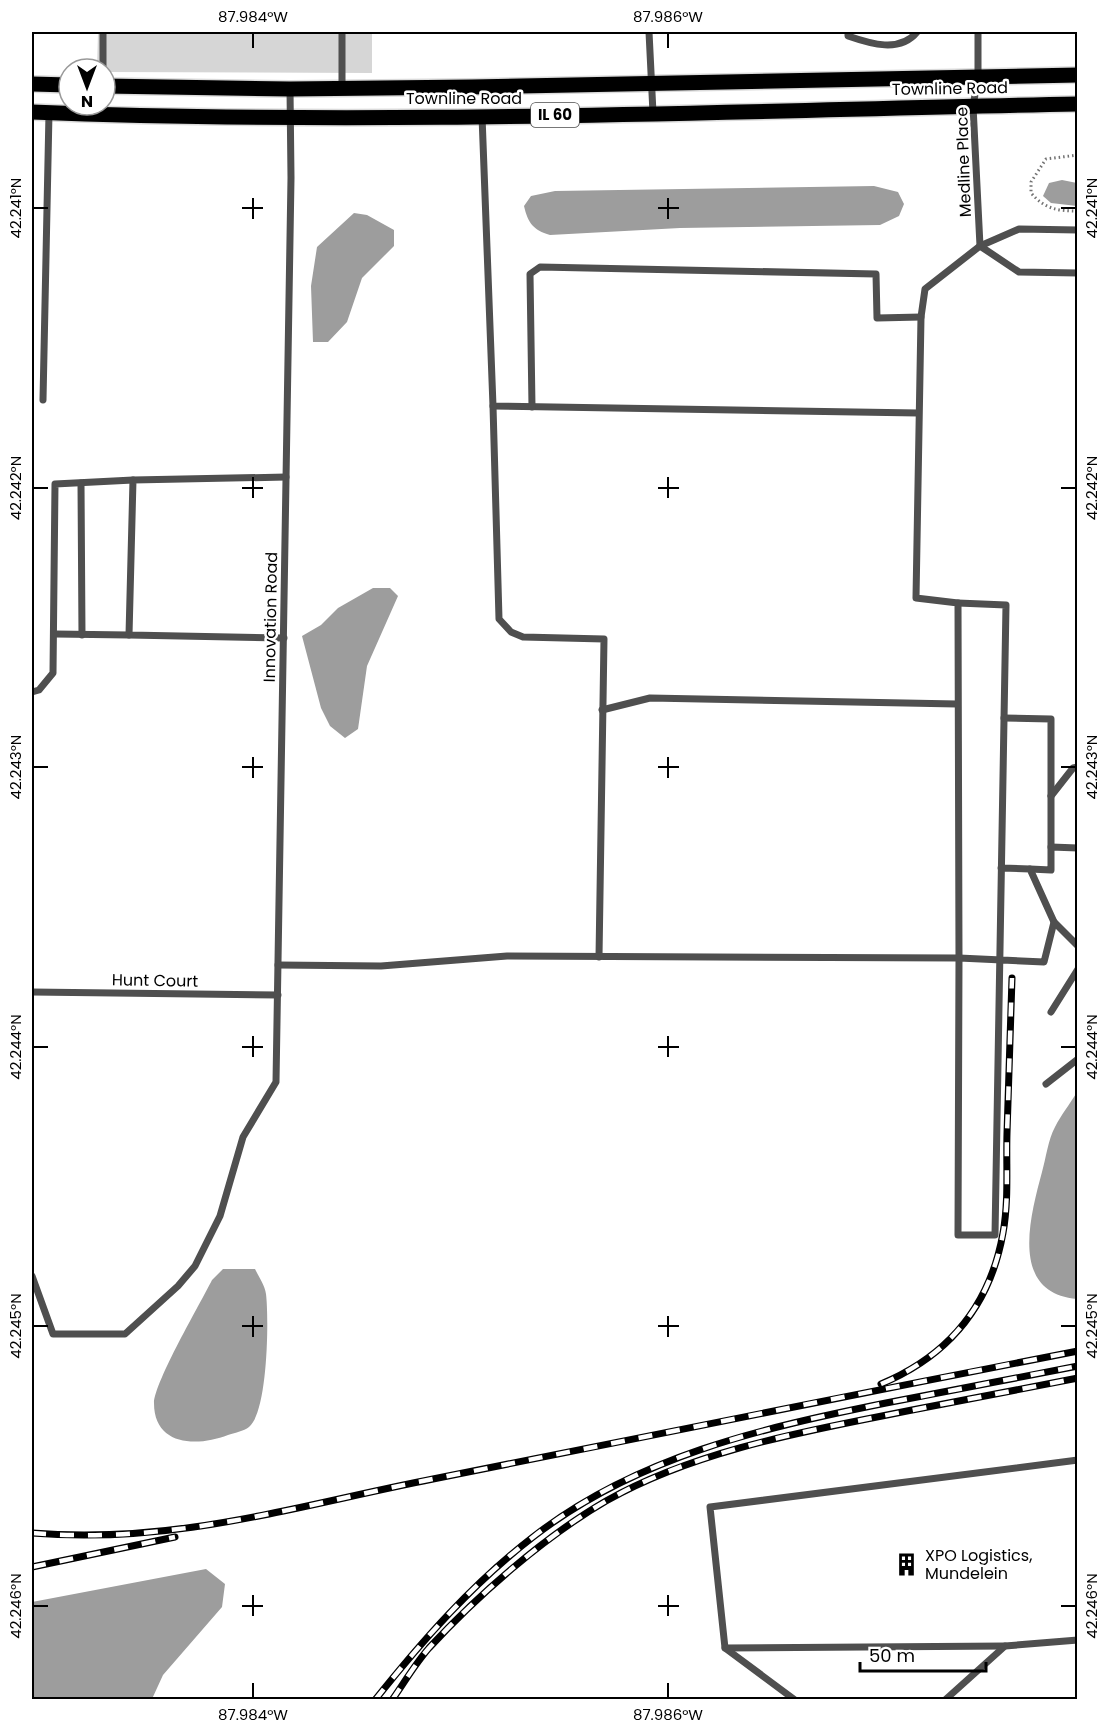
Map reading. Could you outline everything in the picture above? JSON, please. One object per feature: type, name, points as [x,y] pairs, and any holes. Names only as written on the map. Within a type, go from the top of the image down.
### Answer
[{"type":"main road","name":"Townline Road","points":[[117,86],[290,89],[1077,75]]},
{"type":"main road","points":[[32,84],[57,85]]},
{"type":"main road","name":"Townline Road","points":[[32,112],[290,117],[482,116],[1077,104]]},
{"type":"lane","points":[[103,32],[103,57]]},
{"type":"lane","points":[[342,32],[342,88]]},
{"type":"lane","points":[[649,32],[653,113]]},
{"type":"lane","points":[[848,32],[848,36],[874,45],[906,43],[917,32]]},
{"type":"lane","name":"Medline Place","points":[[978,32],[978,78],[973,106],[980,246]]},
{"type":"lane","name":"Innovation Road","points":[[32,1276],[52,1334],[125,1334],[178,1286],[195,1266],[220,1216],[243,1137],[276,1082],[290,89]]},
{"type":"lane","points":[[43,400],[49,113]]},
{"type":"lane","points":[[482,116],[499,619],[511,633],[520,636],[604,639],[599,957]]},
{"type":"lane","points":[[958,603],[958,1235],[995,1235],[1006,604],[958,603],[916,598],[921,317],[925,289],[980,246],[1019,229],[1077,230]]},
{"type":"lane","points":[[980,246],[1019,272],[1077,273]]},
{"type":"lane","points":[[532,407],[530,274],[540,267],[876,274],[877,318],[921,317]]},
{"type":"lane","points":[[493,406],[918,413]]},
{"type":"lane","points":[[32,693],[39,690],[53,673],[55,484],[286,477]]},
{"type":"lane","points":[[129,635],[132,480]]},
{"type":"lane","points":[[81,483],[82,635]]},
{"type":"lane","points":[[55,634],[284,638]]},
{"type":"lane","points":[[602,710],[650,698],[957,704]]},
{"type":"lane","points":[[1001,868],[1051,870],[1052,847],[1051,719],[1004,718]]},
{"type":"lane","points":[[1051,796],[1077,767]]},
{"type":"lane","points":[[1052,847],[1077,848]]},
{"type":"lane","points":[[1030,869],[1054,922],[1077,946]]},
{"type":"lane","points":[[278,965],[381,966],[507,956],[959,958],[1044,962],[1054,922]]},
{"type":"lane","points":[[1051,1012],[1077,969]]},
{"type":"lane","name":"Hunt Court","points":[[32,992],[278,995]]},
{"type":"lane","points":[[1046,1084],[1077,1059]]},
{"type":"lane","points":[[795,1700],[725,1648],[710,1508],[1077,1460]]},
{"type":"lane","points":[[725,1648],[1005,1646],[1077,1640]]},
{"type":"lane","points":[[945,1700],[1005,1646]]},
{"type":"path","points":[[1077,155],[1047,159],[1031,182],[1031,193],[1040,204],[1056,211],[1077,211]]},
{"type":"shaded area","points":[[98,32],[372,32],[372,73],[117,72],[117,57],[97,57]]},
{"type":"shaded area","points":[[1062,180],[1077,183],[1077,206],[1051,203],[1043,196],[1049,183]]},
{"type":"shaded area","points":[[874,186],[898,192],[904,204],[899,216],[880,225],[680,228],[550,235],[539,231],[532,225],[524,206],[531,196],[555,191]]},
{"type":"shaded area","points":[[354,213],[367,215],[394,230],[394,246],[362,278],[347,322],[328,342],[313,342],[311,286],[317,247]]},
{"type":"shaded area","points":[[373,588],[390,588],[398,596],[367,666],[358,729],[345,738],[330,726],[321,708],[302,636],[321,625],[338,608]]},
{"type":"shaded area","points":[[1077,1092],[1078,1299],[1055,1294],[1041,1283],[1033,1268],[1030,1250],[1033,1210],[1051,1138],[1057,1123]]},
{"type":"shaded area","points":[[223,1269],[255,1269],[265,1291],[267,1343],[264,1385],[260,1403],[255,1418],[244,1430],[203,1441],[179,1440],[161,1428],[156,1417],[154,1403],[156,1392],[212,1280]]},
{"type":"shaded area","points":[[206,1569],[225,1584],[222,1607],[163,1675],[152,1699],[32,1699],[32,1602]]},
{"type":"railway","points":[[881,1384],[926,1359],[946,1343],[976,1305],[997,1259],[1006,1208],[1012,978]]},
{"type":"railway","points":[[32,1533],[86,1535],[138,1533],[239,1520],[443,1477],[1078,1351]]},
{"type":"railway","points":[[375,1700],[411,1656],[469,1593],[511,1555],[573,1509],[614,1486],[701,1449],[793,1423],[1078,1366]]},
{"type":"railway","points":[[392,1700],[429,1648],[490,1588],[536,1549],[583,1515],[638,1485],[706,1458],[776,1438],[1078,1378]]},
{"type":"railway","points":[[32,1567],[175,1537]]},
{"type":"place","name":"XPO Logistics, Mundelein","points":[[907,1564]]}]
